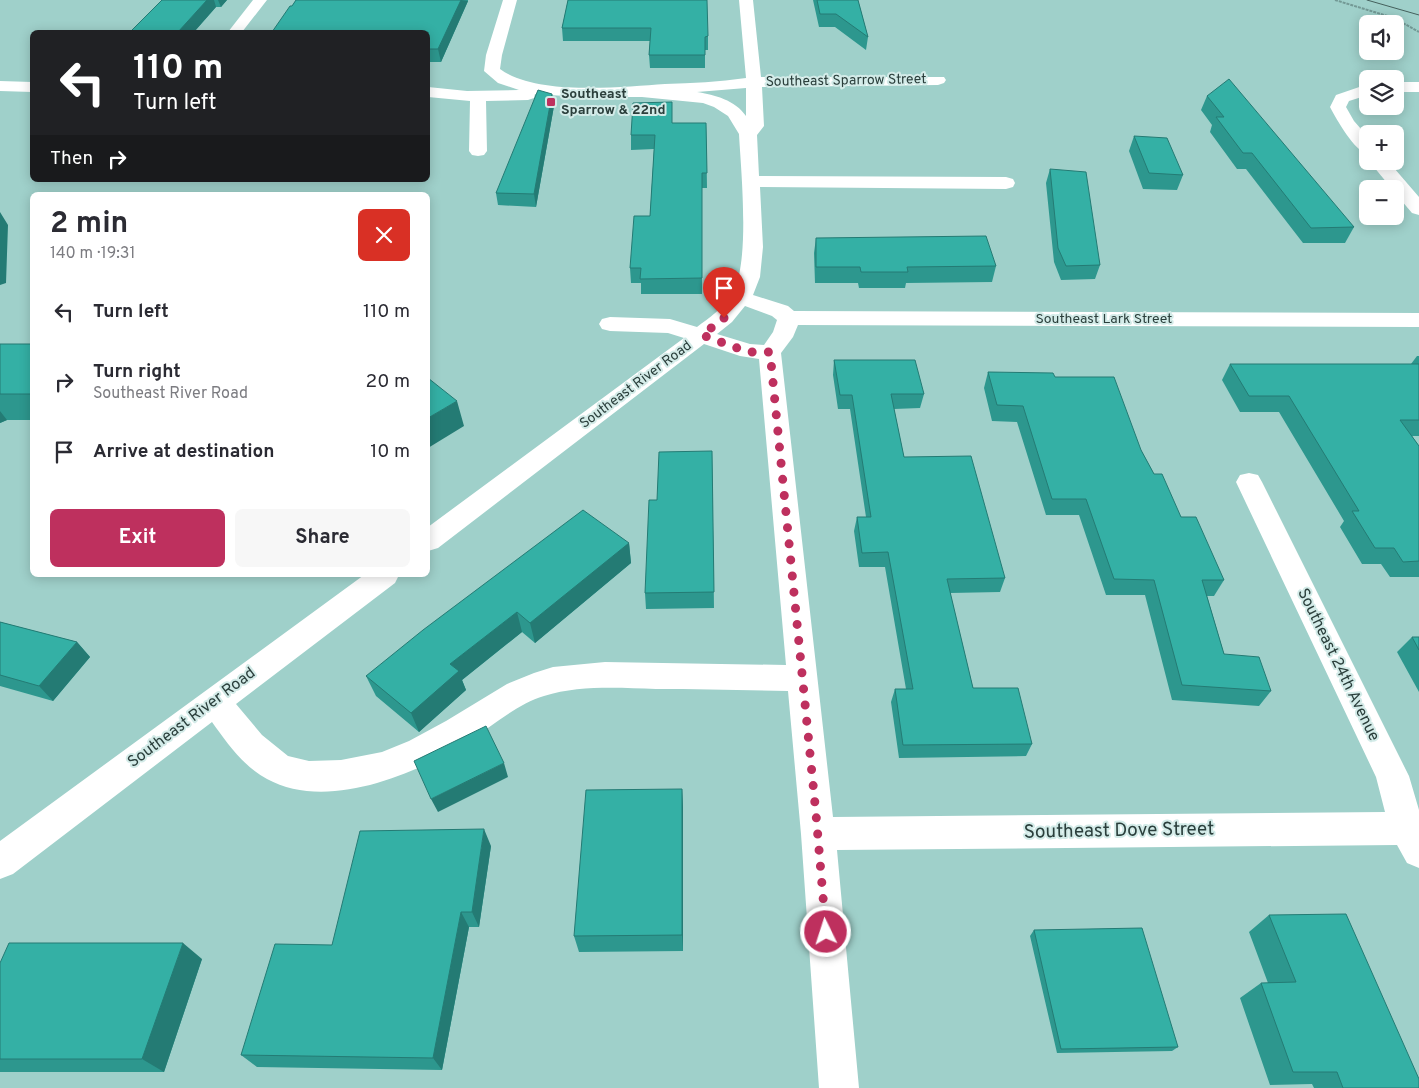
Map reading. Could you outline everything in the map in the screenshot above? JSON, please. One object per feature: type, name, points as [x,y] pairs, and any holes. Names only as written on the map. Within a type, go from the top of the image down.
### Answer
[{"type":"street","points":[[237,30],[260,0]]},
{"type":"street","points":[[430,92],[466,86],[483,78],[492,71],[496,47],[510,0]]},
{"type":"street","name":"Southeast River Road","points":[[430,539],[724,318],[741,298],[747,287],[752,265],[748,134],[755,126],[754,82],[746,0]]},
{"type":"street","points":[[492,71],[501,79],[513,83],[559,91],[636,92],[694,97],[715,102],[734,111],[748,134]]},
{"type":"street","name":"Southeast Sparrow Street","points":[[636,92],[661,89],[724,87],[754,82],[938,80]]},
{"type":"street","points":[[0,86],[30,87]]},
{"type":"street","points":[[1404,87],[1419,88]]},
{"type":"street","points":[[430,92],[479,96],[533,95],[559,91]]},
{"type":"street","points":[[1359,91],[1347,94],[1338,102],[1340,114],[1359,138]]},
{"type":"street","points":[[478,151],[477,106],[479,96]]},
{"type":"street","points":[[1386,170],[1419,210]]},
{"type":"street","points":[[750,181],[1006,183]]},
{"type":"street","points":[[741,298],[780,312],[788,318],[787,328],[770,352],[818,834],[839,1088]]},
{"type":"street","name":"Southeast Lark Street","points":[[788,318],[1419,320]]},
{"type":"street","points":[[610,324],[670,326],[702,335],[748,352],[770,352]]},
{"type":"street","name":"Southeast 24th Avenue","points":[[1249,482],[1392,776],[1415,836]]},
{"type":"street","name":"Southeast River Road","points":[[0,862],[382,577]]},
{"type":"street","points":[[215,701],[247,744],[278,768],[303,776],[345,776],[398,763],[462,728],[524,690],[546,682],[574,677],[605,675],[803,678]]},
{"type":"street","name":"Southeast Dove Street","points":[[818,834],[1415,836]]},
{"type":"path","points":[[1335,0],[1394,18],[1419,32]]},
{"type":"building","points":[[162,0],[207,0],[180,30],[132,30]]},
{"type":"building","points":[[296,0],[461,0],[438,49],[430,49],[430,30],[273,30],[290,6]]},
{"type":"building","points":[[568,0],[707,0],[708,36],[705,37],[705,55],[649,55],[651,28],[562,28]]},
{"type":"building","points":[[817,0],[858,0],[868,37],[836,14],[820,14]]},
{"type":"building","points":[[1229,79],[1354,227],[1311,228],[1252,153],[1243,153],[1216,117],[1224,117],[1207,96]]},
{"type":"building","points":[[538,90],[552,94],[534,194],[496,193]]},
{"type":"building","points":[[672,102],[672,123],[706,123],[707,173],[702,173],[702,278],[640,279],[641,268],[630,268],[634,216],[650,216],[655,135],[631,135],[633,103]]},
{"type":"building","points":[[1134,136],[1167,138],[1183,175],[1149,173]]},
{"type":"building","points":[[1050,169],[1086,172],[1100,265],[1066,266],[1058,248]]},
{"type":"building","points":[[986,236],[996,266],[907,267],[908,272],[861,272],[860,267],[816,267],[816,238]]},
{"type":"building","points":[[0,344],[30,344],[30,394],[0,394]]},
{"type":"building","points":[[834,360],[915,360],[924,394],[891,394],[904,457],[971,456],[1005,578],[947,579],[973,688],[1018,688],[1032,744],[903,745],[895,689],[913,689],[888,552],[862,553],[857,517],[871,517],[852,395],[840,395]]},
{"type":"building","points":[[1230,364],[1419,364],[1419,420],[1400,420],[1419,446],[1419,561],[1403,562],[1394,548],[1375,548],[1352,511],[1359,511],[1289,396],[1249,396]]},
{"type":"building","points":[[988,372],[1053,373],[1055,377],[1114,377],[1141,450],[1154,474],[1162,474],[1181,517],[1196,517],[1224,580],[1202,580],[1224,654],[1259,657],[1271,691],[1182,685],[1154,580],[1114,579],[1086,499],[1052,499],[1023,406],[997,405]]},
{"type":"building","points":[[430,380],[457,401],[430,417]]},
{"type":"building","points":[[712,451],[714,592],[645,593],[649,500],[657,500],[659,452]]},
{"type":"building","points":[[583,510],[629,543],[530,623],[517,612],[450,664],[459,671],[411,713],[366,676],[423,630]]},
{"type":"building","points":[[0,622],[77,642],[39,686],[0,675]]},
{"type":"building","points":[[1412,637],[1419,637],[1419,650]]},
{"type":"building","points":[[486,726],[504,763],[431,799],[414,761]]},
{"type":"building","points":[[682,789],[682,935],[574,936],[586,790]]},
{"type":"building","points":[[484,829],[472,912],[461,912],[433,1058],[241,1055],[275,944],[332,945],[360,831]]},
{"type":"building","points":[[1346,914],[1419,1079],[1419,1088],[1343,1088],[1337,1072],[1293,1072],[1261,983],[1296,982],[1269,915]]},
{"type":"building","points":[[1142,928],[1178,1047],[1061,1049],[1034,930]]},
{"type":"building","points":[[9,943],[183,943],[142,1059],[0,1059],[0,963]]},
{"type":"tram line","points":[[1367,0],[1419,15]]},
{"type":"place","name":"Southeast Sparrow & 22nd","points":[[551,102]]},
{"type":"route","points":[[724,318],[702,335],[748,352],[770,352],[826,932]]}]
